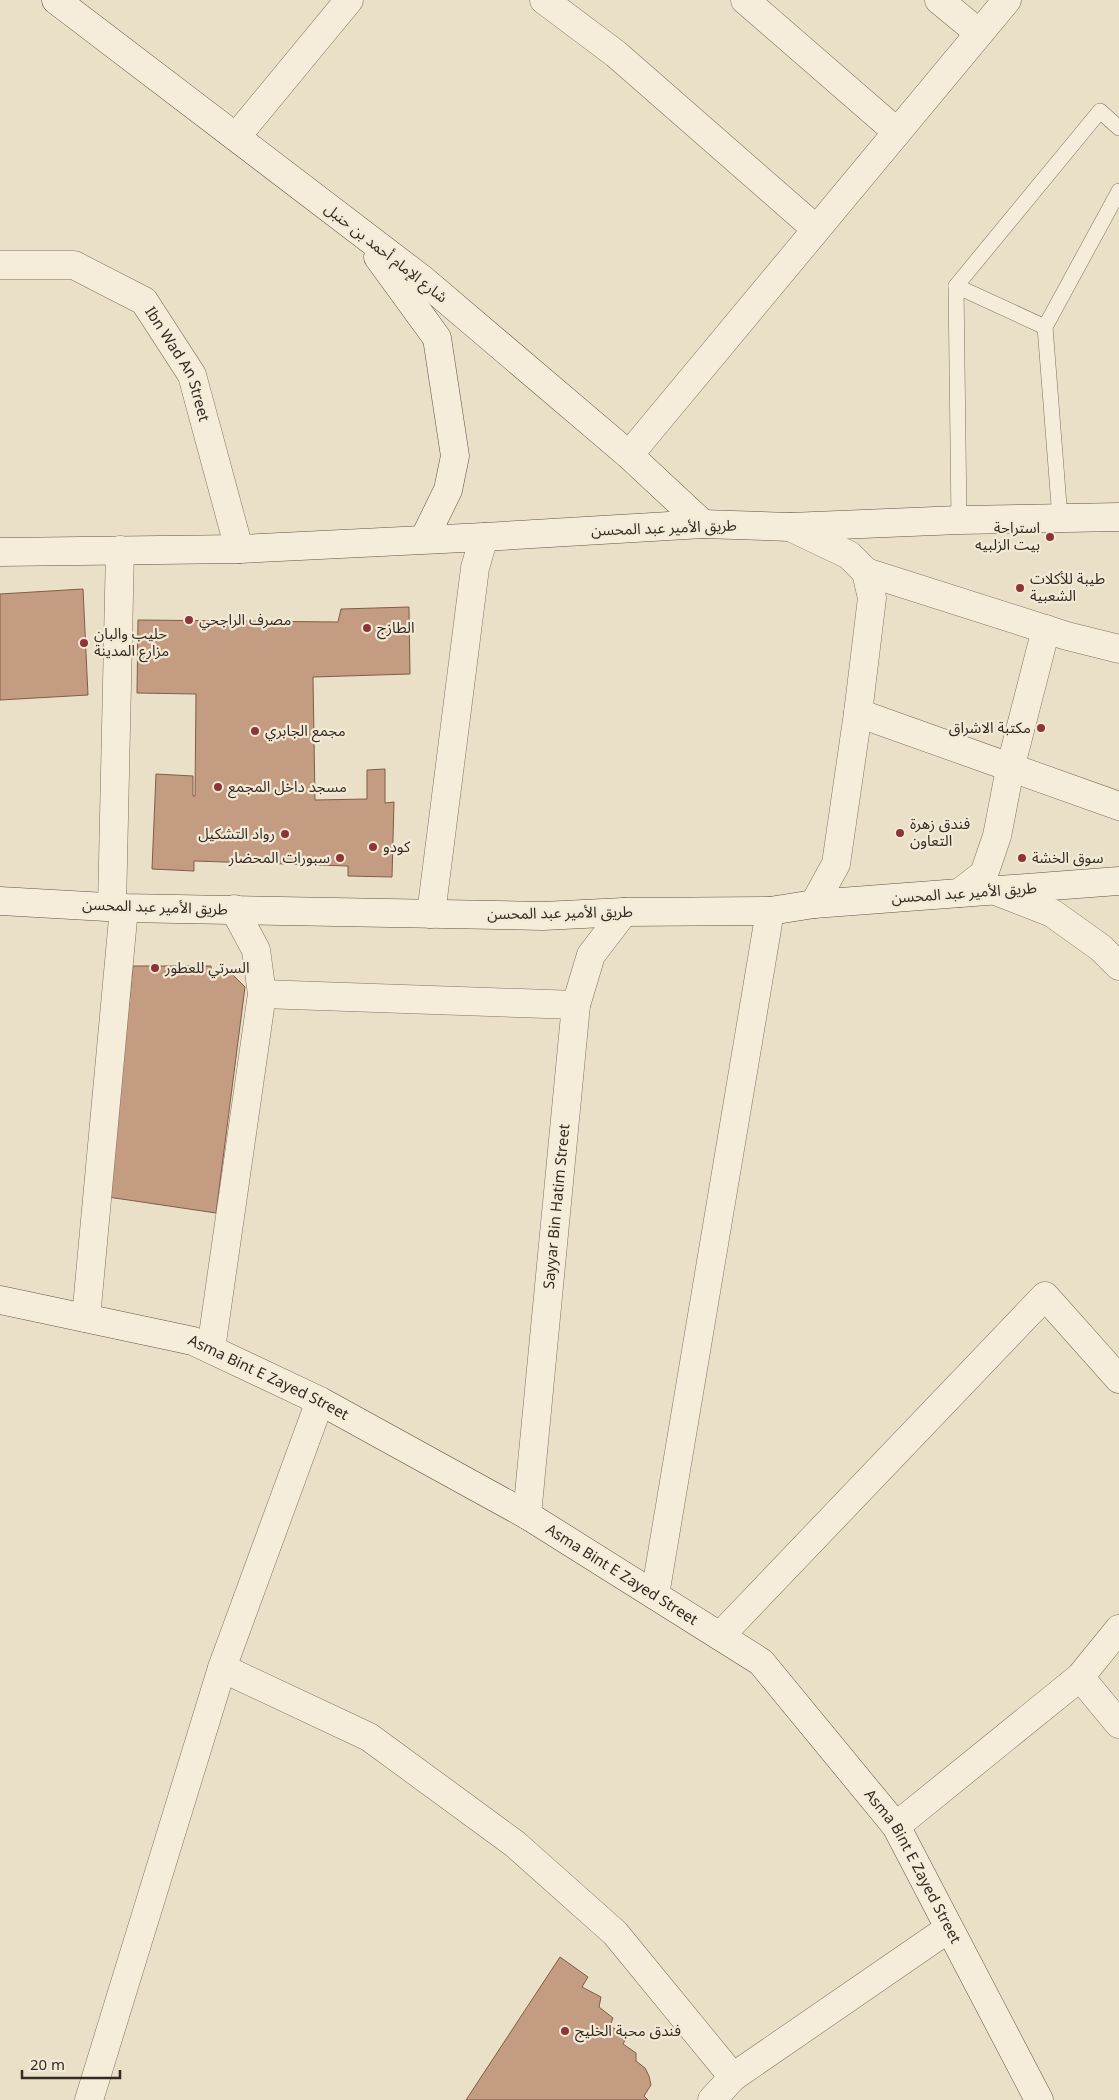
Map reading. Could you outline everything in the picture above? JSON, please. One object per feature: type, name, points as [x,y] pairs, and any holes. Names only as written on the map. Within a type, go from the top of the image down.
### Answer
[{"type":"street","name":"شارع الإمام أحمد بن حنبل","points":[[56,0],[422,279],[629,455],[702,524]]},
{"type":"street","points":[[236,137],[349,0]]},
{"type":"street","points":[[544,0],[616,54],[816,229]]},
{"type":"street","points":[[745,0],[897,132]]},
{"type":"street","points":[[940,0],[979,33]]},
{"type":"street","points":[[629,455],[1007,0]]},
{"type":"street","points":[[360,231],[437,338],[455,456],[448,490],[424,539]]},
{"type":"street","name":"Ibn Wad An Street","points":[[0,265],[74,265],[144,301],[192,374],[239,549]]},
{"type":"street","name":"طريق الأمير عبد المحسن","points":[[0,552],[239,549],[702,524],[790,527],[959,520],[1119,517]]},
{"type":"street","points":[[790,527],[850,555],[866,572],[1046,629],[1119,649]]},
{"type":"street","points":[[431,914],[475,568],[484,537]]},
{"type":"street","points":[[86,1318],[118,908],[120,550]]},
{"type":"street","points":[[814,904],[836,864],[858,713],[872,598],[866,572]]},
{"type":"street","points":[[959,893],[984,874],[997,836],[1010,768],[1046,629]]},
{"type":"street","points":[[858,713],[1119,806]]},
{"type":"street","name":"طريق الأمير عبد المحسن","points":[[0,901],[118,908],[543,916],[624,912],[770,911],[814,904],[1119,881]]},
{"type":"street","points":[[993,890],[1052,913],[1101,948],[1119,966]]},
{"type":"street","points":[[211,1350],[262,994],[256,950],[234,910]]},
{"type":"street","points":[[655,1595],[770,911]]},
{"type":"street","name":"Sayyar Bin Hatim Street","points":[[527,1515],[576,1006],[591,955],[624,912]]},
{"type":"street","points":[[262,994],[576,1006]]},
{"type":"street","points":[[720,1636],[1045,1296],[1119,1379]]},
{"type":"street","name":"Asma Bint E Zayed Street","points":[[0,1300],[193,1341],[320,1401],[527,1515],[761,1662],[896,1826],[948,1929],[1039,2100]]},
{"type":"street","points":[[89,2100],[222,1668],[320,1401]]},
{"type":"street","points":[[896,1826],[1080,1676],[1119,1629]]},
{"type":"street","points":[[222,1668],[368,1737],[515,1844],[615,1932],[732,2077]]},
{"type":"street","points":[[1080,1676],[1119,1724]]},
{"type":"street","points":[[712,2100],[732,2077],[948,1929]]},
{"type":"lane","points":[[959,520],[956,286],[1100,111],[1119,128]]},
{"type":"lane","points":[[1060,518],[1045,327],[1119,191]]},
{"type":"lane","points":[[956,286],[1045,327]]},
{"type":"building","points":[[83,589],[88,695],[0,700],[0,594]]},
{"type":"building","name":"مجمع الجابري","points":[[409,607],[410,674],[313,677],[315,800],[367,799],[367,770],[385,769],[385,803],[394,802],[392,877],[348,876],[348,866],[194,861],[194,871],[152,869],[156,774],[193,776],[193,796],[195,796],[196,694],[137,693],[138,620],[338,622],[341,609]]},
{"type":"building","points":[[133,966],[211,966],[212,974],[232,974],[245,987],[216,1213],[108,1197]]},
{"type":"building","name":"فندق محبة الخليج","points":[[560,1957],[588,1977],[582,1987],[601,1997],[599,2007],[613,2018],[610,2026],[627,2036],[623,2044],[636,2053],[636,2061],[645,2068],[649,2076],[651,2085],[644,2096],[648,2100],[466,2100]]},
{"type":"place","name":"استراحة بيت الزلبيه","points":[[1050,537]]},
{"type":"place","name":"طيبة للأكلات الشعبية","points":[[1020,588]]},
{"type":"place","name":"مصرف الراجحي","points":[[189,620]]},
{"type":"place","name":"الطازج","points":[[367,628]]},
{"type":"place","name":"حليب والبان مزارع المدينة","points":[[84,643]]},
{"type":"place","name":"مكتبة الاشراق","points":[[1041,728]]},
{"type":"place","name":"مجمع الجابري","points":[[255,731]]},
{"type":"place","name":"مسجد داخل المجمع","points":[[218,787]]},
{"type":"place","name":"فندق زهرة التعاون","points":[[900,833]]},
{"type":"place","name":"رواد التشكيل","points":[[285,834]]},
{"type":"place","name":"كودو","points":[[373,847]]},
{"type":"place","name":"سبورات المحضار","points":[[340,858]]},
{"type":"place","name":"سوق الخشة","points":[[1022,858]]},
{"type":"place","name":"السرتي للعطور","points":[[155,968]]},
{"type":"place","name":"فندق محبة الخليج","points":[[565,2031]]}]
